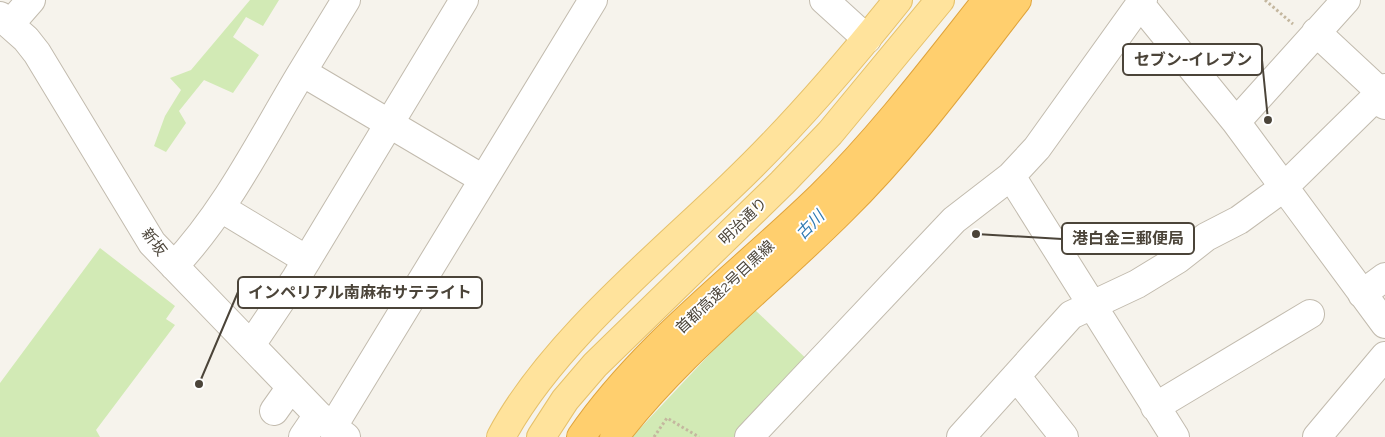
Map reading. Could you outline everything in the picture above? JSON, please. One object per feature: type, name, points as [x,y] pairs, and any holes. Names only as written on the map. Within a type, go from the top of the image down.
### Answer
[{"type":"highway","name":"首都高速2号目黒線","points":[[581,437],[618,390],[841,175],[930,72],[987,0]]},
{"type":"highway","name":"首都高速2号目黒線","points":[[614,437],[663,379],[844,208],[905,140],[1017,0]]},
{"type":"highway","points":[[623,437],[663,379]]},
{"type":"highway","points":[[572,437],[618,390]]},
{"type":"main road","points":[[500,437],[530,391],[559,356],[600,312],[777,141],[867,39],[898,0]]},
{"type":"main road","name":"明治通り","points":[[541,437],[565,400],[595,364],[782,183],[823,140],[891,62],[940,0]]},
{"type":"street","points":[[5,20],[31,0]]},
{"type":"street","points":[[174,266],[199,240],[220,208],[346,0]]},
{"type":"street","points":[[251,345],[307,260],[464,0]]},
{"type":"street","points":[[303,437],[332,426],[593,0]]},
{"type":"street","points":[[824,0],[867,39]]},
{"type":"street","points":[[1236,122],[1346,0]]},
{"type":"street","points":[[749,437],[954,220],[1012,176],[1037,148],[1142,2],[1236,122],[1385,324]]},
{"type":"street","name":"新坂","points":[[5,20],[32,46],[152,243],[291,387],[332,426]]},
{"type":"street","points":[[966,435],[1071,315],[1137,284],[1178,260],[1206,238],[1239,220],[1283,188],[1382,96],[1374,86],[1313,35]]},
{"type":"street","points":[[302,72],[484,179]]},
{"type":"street","points":[[1012,176],[1175,437]]},
{"type":"street","points":[[220,208],[307,260]]},
{"type":"street","points":[[1362,294],[1385,277]]},
{"type":"street","points":[[1155,407],[1310,314]]},
{"type":"street","points":[[1317,437],[1385,356]]},
{"type":"street","points":[[1016,376],[1064,437]]},
{"type":"street","points":[[274,411],[291,387]]},
{"type":"path","points":[[1265,0],[1313,35]]},
{"type":"path","points":[[654,437],[667,418],[699,437]]},
{"type":"green space","points":[[250,0],[279,0],[263,26],[246,17],[233,37],[259,55],[233,93],[204,80],[179,111],[186,123],[166,152],[154,146],[165,116],[181,90],[170,78],[191,70]]},
{"type":"green space","points":[[100,248],[175,306],[166,319],[175,325],[96,430],[100,437],[0,437],[0,383]]},
{"type":"green space","points":[[753,308],[815,367],[749,437],[632,437]]},
{"type":"place","name":"セブン-イレブン","points":[[1268,120]]},
{"type":"place","name":"港白金三郵便局","points":[[976,234]]},
{"type":"place","name":"インペリアル南麻布サテライト","points":[[199,384]]},
{"type":"water label","name":"古川","points":[[810,225]]}]
